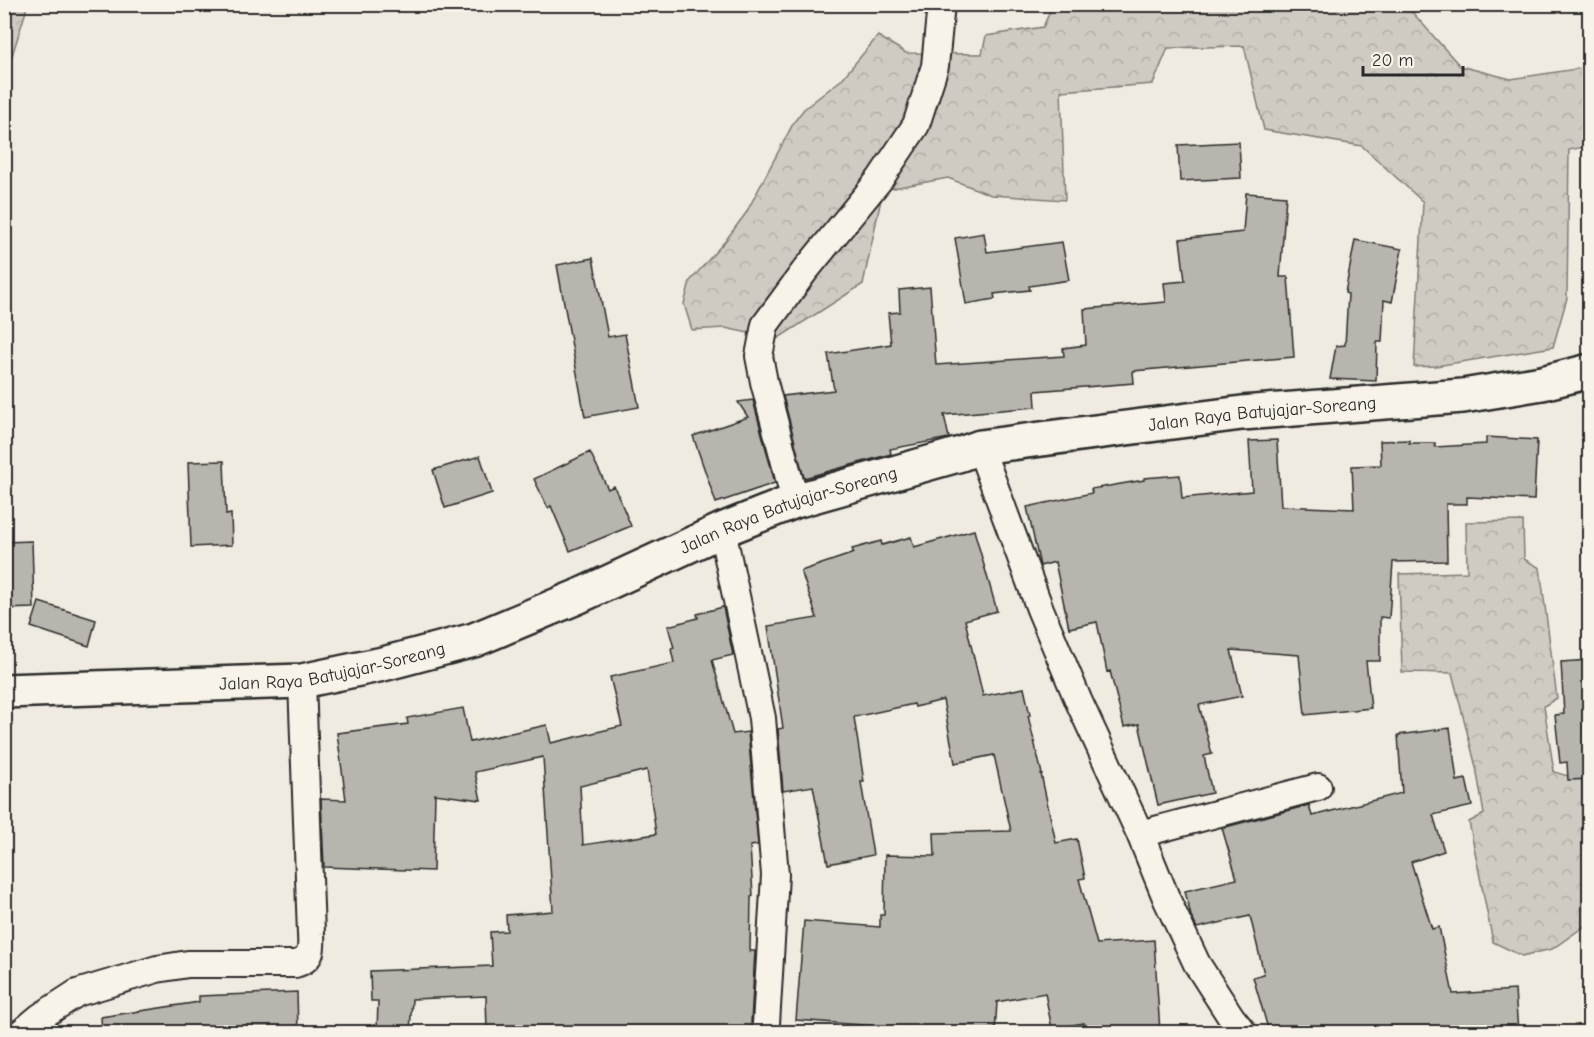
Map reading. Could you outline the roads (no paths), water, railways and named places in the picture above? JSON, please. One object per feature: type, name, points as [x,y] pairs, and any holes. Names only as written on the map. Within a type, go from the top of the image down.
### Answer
[{"type":"highway","name":"Jalan Raya Batujajar-Soreang","points":[[4,691],[302,681],[383,664],[474,640],[578,597],[722,530],[795,501],[980,447],[1242,413],[1463,396],[1542,384],[1590,371]]},
{"type":"street","points":[[795,501],[759,356],[765,325],[804,272],[880,179],[916,125],[935,66],[941,4]]},
{"type":"street","points":[[980,447],[1040,609],[1167,900],[1197,964],[1243,1032]]},
{"type":"street","points":[[722,530],[763,729],[775,875],[766,1024]]},
{"type":"street","points":[[22,1032],[40,1017],[77,993],[157,969],[188,964],[295,964],[308,959],[312,945],[302,681]]},
{"type":"street","points":[[1140,834],[1318,787]]}]
